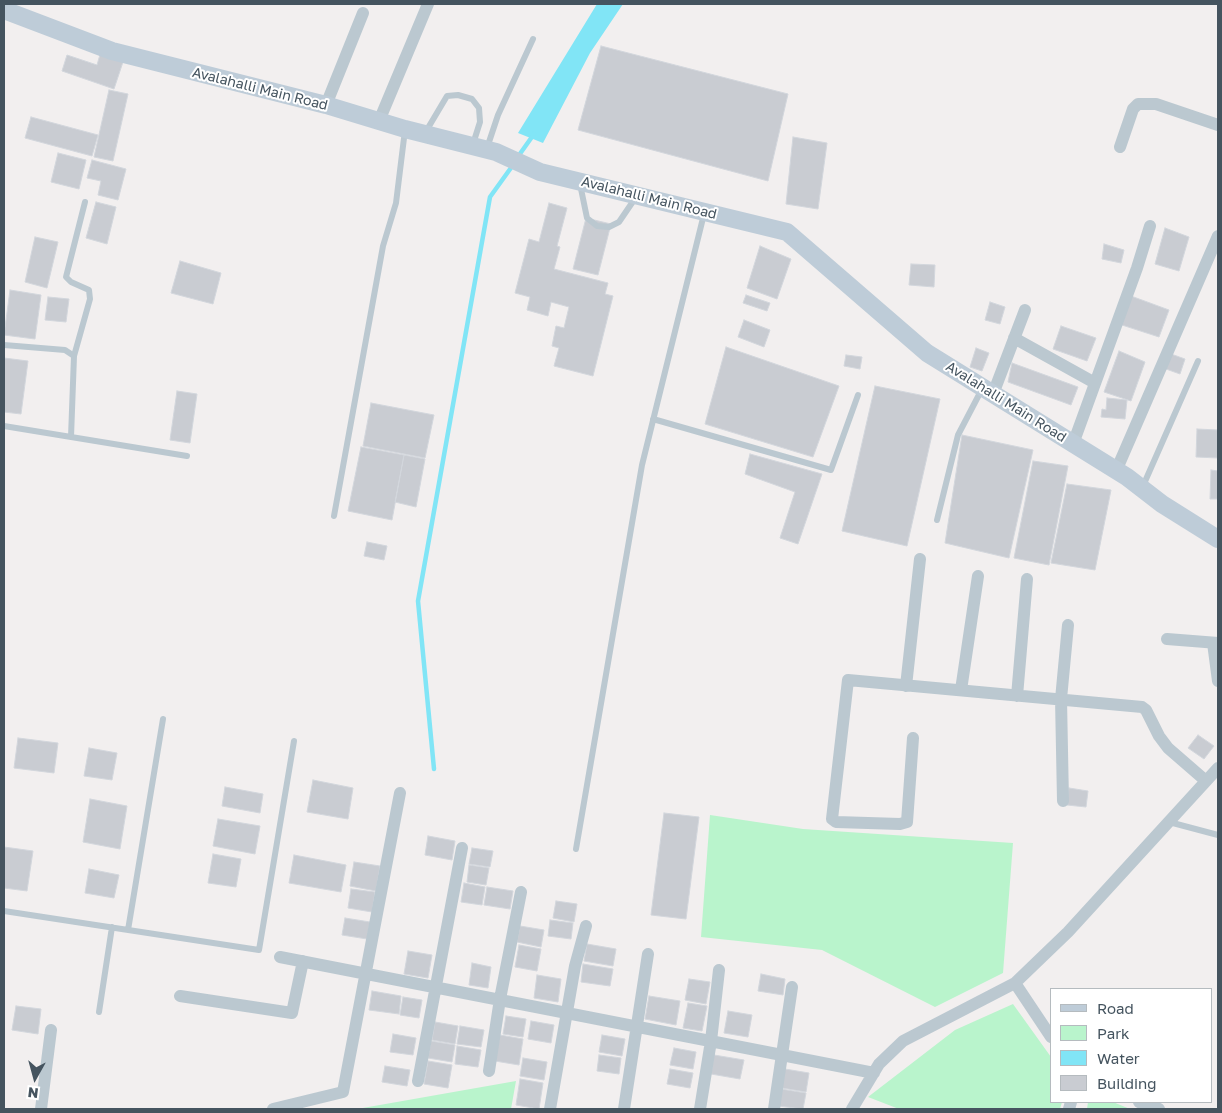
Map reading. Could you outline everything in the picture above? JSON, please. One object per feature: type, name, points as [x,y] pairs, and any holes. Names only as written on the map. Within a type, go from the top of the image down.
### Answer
[{"type":"main road","name":"Avalahalli Main Road","points":[[4,10],[112,51],[326,105],[405,129],[485,149],[540,172],[787,232],[927,353],[1142,487],[1162,504],[1218,539]]},
{"type":"street","points":[[379,121],[428,4]]},
{"type":"street","points":[[326,105],[363,14]]},
{"type":"street","points":[[1120,147],[1134,109],[1138,104],[1156,104],[1218,125]]},
{"type":"street","points":[[1073,444],[1137,268],[1150,226]]},
{"type":"street","points":[[1116,471],[1218,236]]},
{"type":"street","points":[[988,391],[1014,338],[1025,310]]},
{"type":"street","points":[[1014,338],[1095,382]]},
{"type":"street","points":[[906,686],[920,559]]},
{"type":"street","points":[[961,690],[978,576]]},
{"type":"street","points":[[1017,696],[1027,579]]},
{"type":"street","points":[[1064,801],[1060,699],[1068,625]]},
{"type":"street","points":[[1167,639],[1216,643],[1218,681]]},
{"type":"street","points":[[913,738],[907,822],[900,824],[836,822],[832,819],[848,680],[1142,707],[1146,710],[1159,736],[1168,748],[1206,781]]},
{"type":"street","points":[[852,1109],[879,1064],[903,1041],[1015,983],[1068,932],[1218,768]]},
{"type":"street","points":[[273,1109],[343,1092],[400,793]]},
{"type":"street","points":[[418,1081],[462,848]]},
{"type":"street","points":[[489,1071],[500,999],[521,892]]},
{"type":"street","points":[[550,1109],[575,966],[586,926]]},
{"type":"street","points":[[624,1109],[648,954]]},
{"type":"street","points":[[280,956],[874,1073]]},
{"type":"street","points":[[180,996],[292,1013],[303,961]]},
{"type":"street","points":[[700,1109],[711,1041],[719,970]]},
{"type":"street","points":[[1015,983],[1050,1036]]},
{"type":"street","points":[[774,1109],[792,987]]},
{"type":"street","points":[[40,1109],[51,1030]]},
{"type":"street","points":[[1142,1103],[1159,1109]]},
{"type":"lane","points":[[485,149],[498,115],[533,39]]},
{"type":"lane","points":[[424,134],[447,96],[458,95],[472,99],[479,108],[485,149]]},
{"type":"lane","points":[[334,516],[382,246],[396,203],[405,129]]},
{"type":"lane","points":[[579,182],[587,218],[597,226],[609,227],[619,222],[637,196]]},
{"type":"lane","points":[[71,437],[74,356],[90,298],[89,290],[71,282],[66,277],[85,202]]},
{"type":"lane","points":[[576,849],[642,464],[704,212]]},
{"type":"lane","points":[[4,345],[65,350],[74,356]]},
{"type":"lane","points":[[1142,487],[1198,361]]},
{"type":"lane","points":[[937,520],[958,435],[988,391]]},
{"type":"lane","points":[[653,419],[831,470],[858,394]]},
{"type":"lane","points":[[4,426],[187,456]]},
{"type":"lane","points":[[128,930],[163,719]]},
{"type":"lane","points":[[4,911],[259,950],[294,741]]},
{"type":"lane","points":[[1169,822],[1218,835]]},
{"type":"lane","points":[[99,1012],[112,927]]},
{"type":"green space","points":[[710,815],[803,829],[1013,843],[1003,973],[935,1007],[822,950],[701,937]]},
{"type":"green space","points":[[1013,1004],[1050,1056],[1050,1103],[1062,1103],[1060,1109],[899,1109],[868,1097],[955,1030]]},
{"type":"green space","points":[[516,1081],[511,1109],[357,1109]]},
{"type":"green space","points":[[1088,1103],[1115,1103],[1130,1109],[1087,1109]]},
{"type":"water","points":[[597,4],[623,4],[590,53],[543,143],[518,133]]},
{"type":"building","points":[[601,46],[788,94],[768,181],[578,130]]},
{"type":"building","points":[[101,51],[124,59],[114,89],[62,71],[67,55],[97,65]]},
{"type":"building","points":[[109,90],[128,94],[113,161],[94,157]]},
{"type":"building","points":[[31,117],[98,135],[92,156],[25,138]]},
{"type":"building","points":[[793,137],[827,143],[818,209],[786,204]]},
{"type":"building","points":[[58,153],[86,160],[79,189],[51,182]]},
{"type":"building","points":[[92,160],[126,169],[118,200],[98,195],[101,181],[87,178]]},
{"type":"building","points":[[96,202],[116,207],[107,244],[86,238]]},
{"type":"building","points":[[549,203],[567,208],[557,246],[560,247],[554,269],[608,283],[605,294],[613,296],[593,376],[554,366],[559,348],[552,346],[556,326],[564,328],[569,307],[551,302],[548,316],[527,310],[530,297],[515,293],[529,239],[539,242]]},
{"type":"building","points":[[586,218],[611,224],[598,275],[573,269]]},
{"type":"building","points":[[1165,228],[1189,237],[1179,271],[1155,264]]},
{"type":"building","points":[[35,237],[58,242],[47,288],[25,282]]},
{"type":"building","points":[[1104,244],[1124,250],[1121,263],[1102,259]]},
{"type":"building","points":[[760,246],[791,259],[777,299],[747,288]]},
{"type":"building","points":[[180,261],[221,273],[213,304],[171,293]]},
{"type":"building","points":[[911,264],[935,265],[934,287],[909,285]]},
{"type":"building","points":[[10,290],[41,295],[35,339],[4,335]]},
{"type":"building","points":[[746,295],[770,303],[767,311],[743,303]]},
{"type":"building","points":[[1131,296],[1169,310],[1159,337],[1122,325]]},
{"type":"building","points":[[48,297],[69,299],[66,322],[45,320]]},
{"type":"building","points":[[990,302],[1005,307],[1000,324],[985,320]]},
{"type":"building","points":[[744,320],[770,330],[764,347],[738,337]]},
{"type":"building","points":[[1061,326],[1096,338],[1087,361],[1053,349]]},
{"type":"building","points":[[726,347],[839,386],[813,457],[705,424]]},
{"type":"building","points":[[976,348],[989,353],[982,371],[970,367]]},
{"type":"building","points":[[1119,351],[1145,362],[1131,401],[1104,392]]},
{"type":"building","points":[[1171,354],[1185,359],[1180,374],[1166,369]]},
{"type":"building","points":[[846,355],[862,357],[860,369],[844,366]]},
{"type":"building","points":[[4,358],[28,361],[21,414],[4,412]]},
{"type":"building","points":[[1012,363],[1078,387],[1071,405],[1008,382]]},
{"type":"building","points":[[875,386],[940,399],[907,546],[842,531]]},
{"type":"building","points":[[177,391],[197,394],[190,443],[170,440]]},
{"type":"building","points":[[1107,398],[1127,400],[1125,419],[1101,417],[1102,409],[1106,410]]},
{"type":"building","points":[[371,403],[434,415],[425,458],[363,446]]},
{"type":"building","points":[[1197,429],[1218,430],[1218,458],[1196,457]]},
{"type":"building","points":[[962,435],[1033,450],[1009,558],[945,543]]},
{"type":"building","points":[[361,447],[404,455],[392,520],[348,511]]},
{"type":"building","points":[[750,454],[822,474],[798,544],[780,538],[795,492],[745,474]]},
{"type":"building","points":[[404,455],[425,459],[416,507],[395,502]]},
{"type":"building","points":[[1033,461],[1068,466],[1049,565],[1014,558]]},
{"type":"building","points":[[1211,470],[1218,471],[1218,499],[1210,499]]},
{"type":"building","points":[[1067,484],[1111,490],[1095,570],[1051,563]]},
{"type":"building","points":[[367,542],[387,546],[384,560],[364,556]]},
{"type":"building","points":[[1198,735],[1214,746],[1204,759],[1188,748]]},
{"type":"building","points":[[18,738],[58,743],[54,773],[14,768]]},
{"type":"building","points":[[89,748],[117,753],[112,780],[84,776]]},
{"type":"building","points":[[313,780],[353,788],[348,819],[307,812]]},
{"type":"building","points":[[225,787],[263,794],[260,813],[222,806]]},
{"type":"building","points":[[1069,788],[1088,791],[1086,807],[1067,805]]},
{"type":"building","points":[[90,799],[127,806],[120,849],[83,842]]},
{"type":"building","points":[[664,813],[699,817],[686,919],[651,915]]},
{"type":"building","points":[[218,819],[260,826],[255,854],[213,846]]},
{"type":"building","points":[[428,836],[455,841],[452,860],[425,855]]},
{"type":"building","points":[[4,847],[33,851],[27,891],[4,888]]},
{"type":"building","points":[[472,848],[493,851],[490,867],[469,864]]},
{"type":"building","points":[[213,854],[241,859],[236,887],[208,883]]},
{"type":"building","points":[[294,855],[346,865],[341,892],[289,883]]},
{"type":"building","points":[[354,862],[380,866],[376,891],[350,886]]},
{"type":"building","points":[[469,865],[489,868],[486,885],[467,882]]},
{"type":"building","points":[[89,869],[119,875],[114,898],[85,893]]},
{"type":"building","points":[[464,883],[485,887],[482,905],[461,902]]},
{"type":"building","points":[[487,887],[513,891],[510,909],[484,905]]},
{"type":"building","points":[[351,889],[375,892],[372,912],[348,908]]},
{"type":"building","points":[[556,901],[577,904],[574,922],[553,918]]},
{"type":"building","points":[[345,918],[370,922],[367,939],[342,935]]},
{"type":"building","points":[[550,920],[573,923],[571,939],[548,936]]},
{"type":"building","points":[[520,926],[544,930],[541,947],[517,942]]},
{"type":"building","points":[[587,944],[616,949],[613,966],[584,961]]},
{"type":"building","points":[[519,945],[541,949],[537,971],[515,967]]},
{"type":"building","points":[[408,951],[432,955],[428,978],[404,974]]},
{"type":"building","points":[[472,963],[491,967],[488,988],[469,985]]},
{"type":"building","points":[[583,964],[613,969],[610,986],[581,982]]},
{"type":"building","points":[[761,974],[785,979],[783,995],[758,991]]},
{"type":"building","points":[[537,975],[561,979],[558,1002],[534,998]]},
{"type":"building","points":[[689,979],[710,982],[706,1004],[685,1000]]},
{"type":"building","points":[[372,991],[401,996],[399,1014],[369,1010]]},
{"type":"building","points":[[649,996],[680,1001],[676,1025],[645,1019]]},
{"type":"building","points":[[403,997],[422,1000],[419,1018],[400,1015]]},
{"type":"building","points":[[688,1003],[707,1006],[702,1031],[683,1028]]},
{"type":"building","points":[[16,1006],[41,1009],[38,1034],[12,1030]]},
{"type":"building","points":[[728,1011],[752,1015],[748,1037],[724,1033]]},
{"type":"building","points":[[506,1016],[526,1019],[523,1037],[503,1034]]},
{"type":"building","points":[[531,1021],[554,1025],[551,1043],[528,1039]]},
{"type":"building","points":[[435,1022],[458,1026],[455,1044],[432,1040]]},
{"type":"building","points":[[460,1026],[484,1030],[481,1047],[457,1044]]},
{"type":"building","points":[[393,1034],[416,1038],[413,1055],[390,1052]]},
{"type":"building","points":[[500,1035],[523,1039],[519,1065],[495,1061]]},
{"type":"building","points":[[602,1035],[625,1039],[622,1056],[599,1052]]},
{"type":"building","points":[[431,1041],[455,1045],[452,1062],[428,1058]]},
{"type":"building","points":[[457,1046],[481,1050],[478,1067],[455,1064]]},
{"type":"building","points":[[674,1048],[696,1052],[693,1069],[670,1065]]},
{"type":"building","points":[[599,1055],[621,1058],[619,1074],[597,1071]]},
{"type":"building","points":[[714,1055],[744,1060],[740,1079],[711,1074]]},
{"type":"building","points":[[523,1058],[547,1062],[544,1080],[520,1076]]},
{"type":"building","points":[[428,1061],[452,1065],[448,1088],[424,1084]]},
{"type":"building","points":[[385,1066],[410,1070],[407,1086],[382,1082]]},
{"type":"building","points":[[670,1069],[693,1073],[690,1088],[667,1084]]},
{"type":"building","points":[[785,1069],[809,1073],[806,1092],[782,1088]]},
{"type":"building","points":[[520,1079],[543,1083],[539,1109],[516,1105]]},
{"type":"building","points":[[781,1089],[806,1093],[803,1109],[778,1106]]},
{"type":"waterway","points":[[517,158],[534,134]]},
{"type":"waterway","points":[[434,769],[418,601],[490,197],[513,165]]}]
